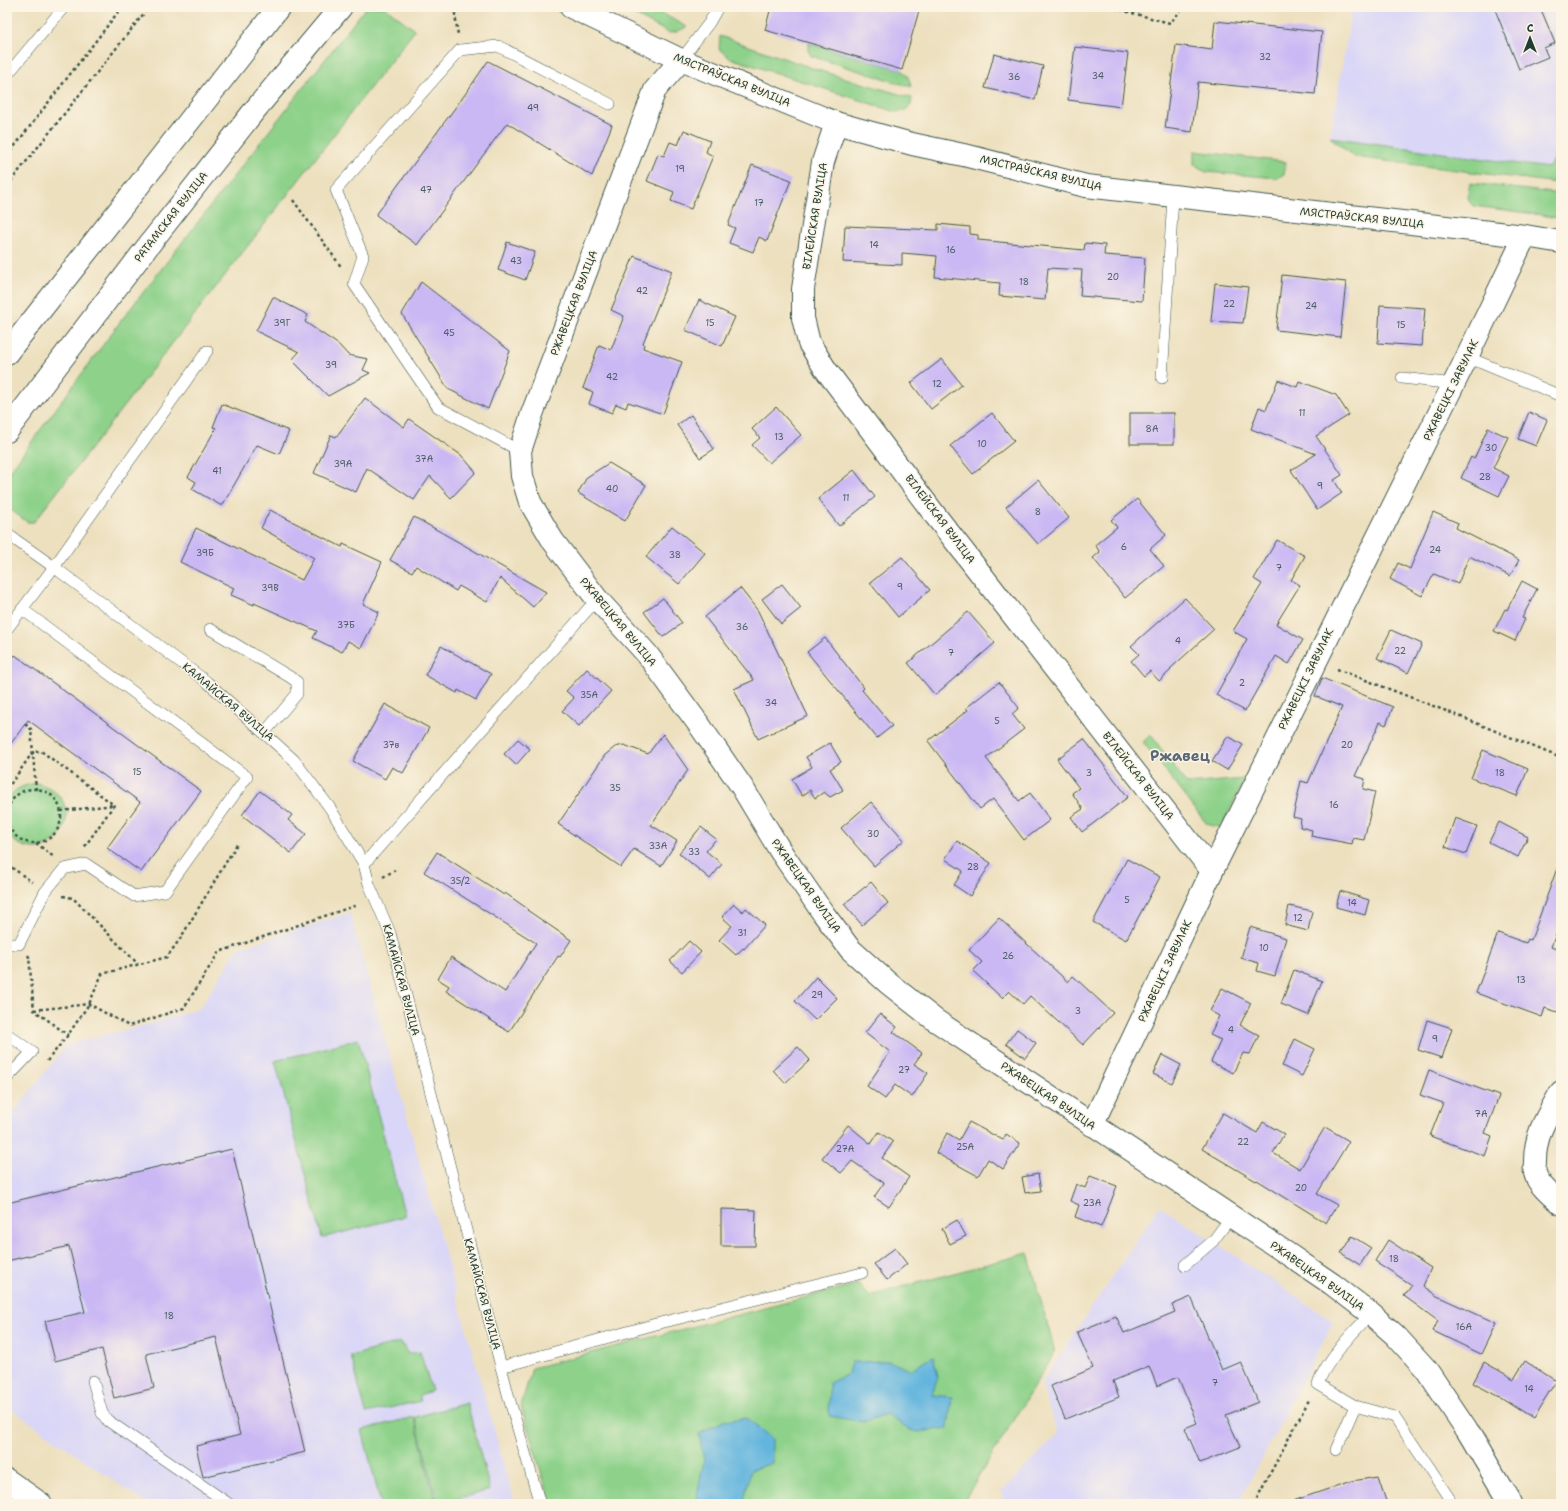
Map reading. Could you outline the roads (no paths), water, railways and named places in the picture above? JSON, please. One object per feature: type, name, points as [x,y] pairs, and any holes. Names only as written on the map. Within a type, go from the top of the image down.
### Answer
[{"type":"street","points":[[7,353],[279,7]]},
{"type":"street","name":"РАТАМСКАЯ ВУЛІЦА","points":[[7,431],[148,246],[254,111],[341,7]]},
{"type":"street","name":"МЯСТРАЎСКАЯ ВУЛІЦА","points":[[571,7],[681,60],[836,123],[912,144],[968,156],[1086,186],[1524,236],[1561,242]]},
{"type":"street","name":"РЖАВЕЦКАЯ ВУЛІЦА","points":[[681,60],[655,90],[535,406],[520,451],[522,476],[530,502],[540,520],[553,541],[597,599],[647,654],[700,726],[742,787],[781,852],[850,949],[888,983],[935,1020],[1332,1284],[1371,1314],[1395,1335],[1426,1369],[1467,1430],[1511,1504]]},
{"type":"street","name":"ВІЛЕЙСКАЯ ВУЛІЦА","points":[[836,123],[823,162],[803,289],[803,318],[809,343],[826,370],[935,515],[1212,871]]},
{"type":"street","name":"РЖАВЕЦКІ ЗАВУЛАК","points":[[1092,1125],[1212,871],[1315,660],[1454,384],[1524,236]]},
{"type":"street","points":[[1561,1092],[1544,1121],[1537,1138],[1535,1174],[1545,1190],[1561,1204]]},
{"type":"street","points":[[7,1480],[41,1504]]},
{"type":"lane","points":[[7,75],[64,7]]},
{"type":"lane","points":[[681,60],[709,22],[718,7]]},
{"type":"lane","points":[[520,451],[438,408],[354,284],[364,256],[336,190],[460,50],[498,46],[610,104]]},
{"type":"lane","points":[[1162,378],[1173,197]]},
{"type":"lane","points":[[7,629],[54,566],[207,351]]},
{"type":"lane","points":[[1467,357],[1561,396]]},
{"type":"lane","points":[[1402,378],[1454,384]]},
{"type":"lane","name":"КАМАЙСКАЯ ВУЛІЦА","points":[[7,534],[54,566],[207,682],[264,732],[294,760],[330,808],[364,864],[369,884],[390,933],[501,1367],[540,1504]]},
{"type":"lane","points":[[364,864],[597,599]]},
{"type":"lane","points":[[7,944],[19,944],[45,892],[64,869],[86,864],[134,896],[165,890],[247,777],[22,609]]},
{"type":"lane","points":[[210,629],[297,682],[298,694],[264,732]]},
{"type":"lane","points":[[7,1034],[32,1052],[7,1078]]},
{"type":"lane","points":[[1185,1265],[1213,1241],[1231,1217]]},
{"type":"lane","points":[[501,1367],[656,1324],[862,1273]]},
{"type":"lane","points":[[1371,1314],[1322,1372],[1318,1384],[1355,1406],[1395,1417],[1453,1504]]},
{"type":"lane","points":[[93,1381],[102,1413],[106,1420],[229,1504]]},
{"type":"lane","points":[[1336,1450],[1355,1406]]},
{"type":"water","points":[[933,1356],[938,1376],[932,1395],[952,1397],[948,1428],[918,1432],[907,1429],[887,1414],[863,1422],[829,1416],[829,1383],[848,1374],[851,1362],[888,1361],[911,1370]]},
{"type":"water","points":[[747,1418],[772,1439],[772,1463],[751,1470],[743,1504],[693,1504],[696,1501],[704,1460],[699,1434],[723,1421]]},
{"type":"district","name":"Ржавец","points":[[1180,756]]}]
